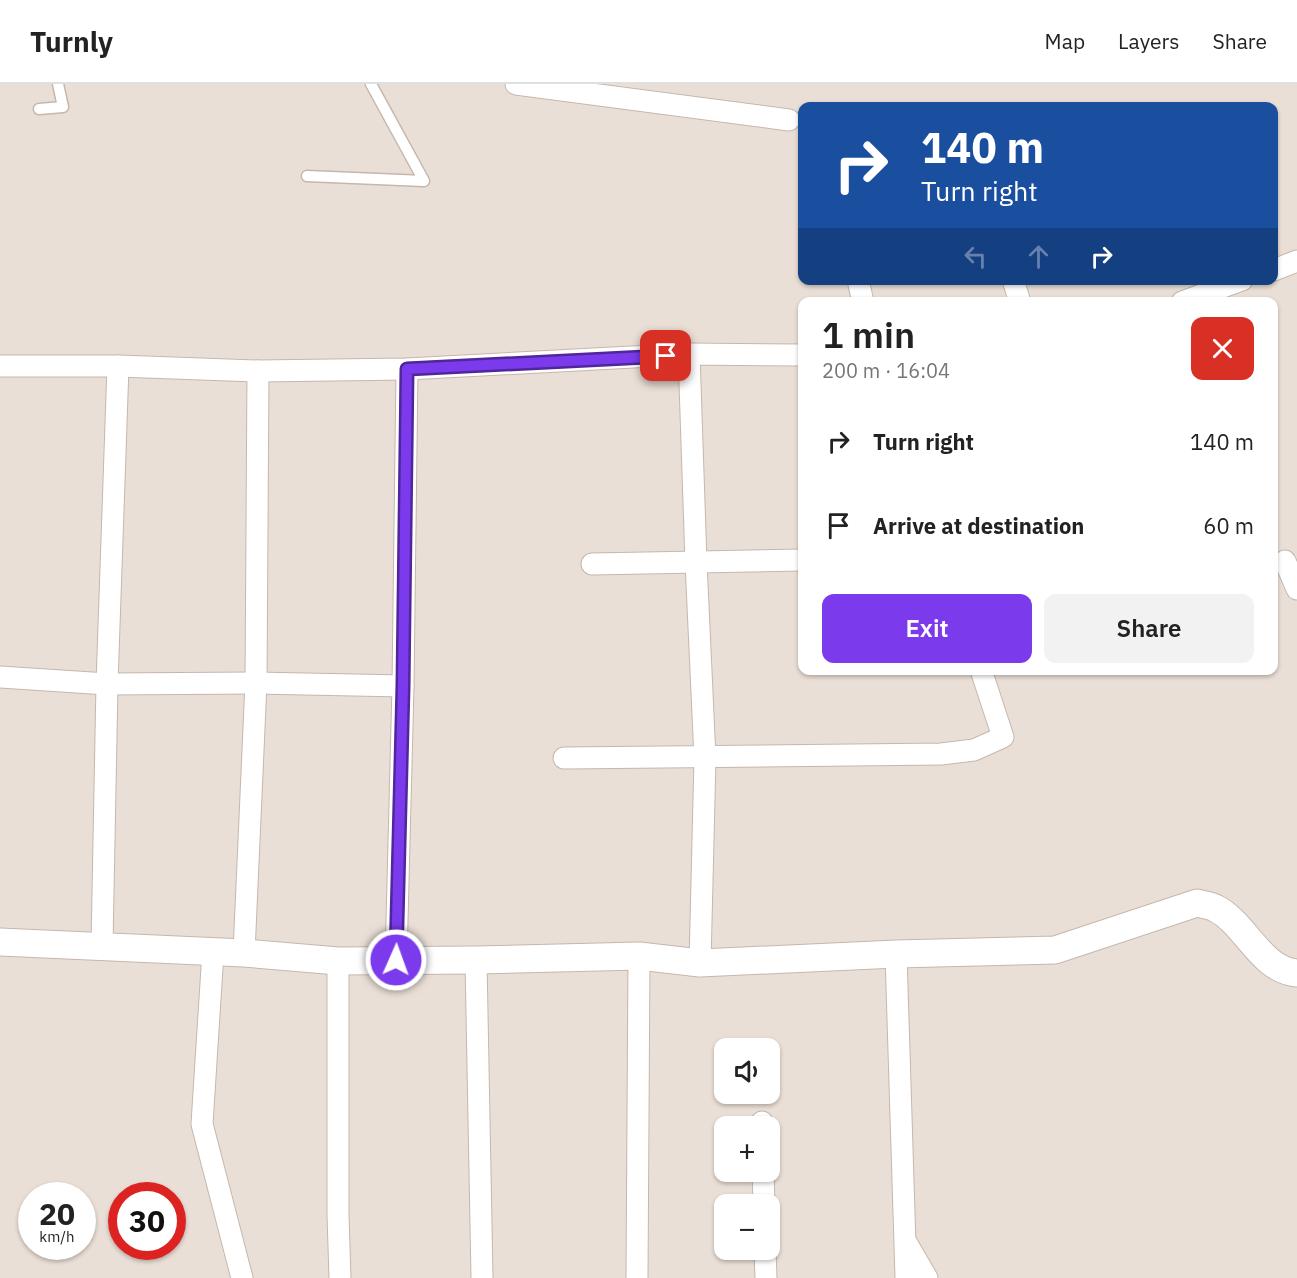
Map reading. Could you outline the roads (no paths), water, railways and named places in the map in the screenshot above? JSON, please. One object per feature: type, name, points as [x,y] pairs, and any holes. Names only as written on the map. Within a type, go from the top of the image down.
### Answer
[{"type":"street","points":[[516,84],[789,120]]},
{"type":"street","points":[[1278,268],[1297,261]]},
{"type":"street","points":[[1196,297],[1228,285]]},
{"type":"street","points":[[689,354],[705,758],[700,963]]},
{"type":"street","points":[[0,366],[118,366],[258,371],[407,369],[689,354],[798,355]]},
{"type":"street","points":[[102,945],[107,684],[118,366]]},
{"type":"street","points":[[396,960],[403,686],[407,369]]},
{"type":"street","points":[[244,953],[256,683],[258,371]]},
{"type":"street","points":[[592,564],[798,560]]},
{"type":"street","points":[[1285,561],[1297,590]]},
{"type":"street","points":[[564,759],[941,754],[974,750],[1003,737],[983,675]]},
{"type":"street","points":[[0,677],[107,684],[256,683],[403,686]]},
{"type":"street","points":[[0,942],[102,945],[338,961],[639,956],[700,963],[896,954],[1055,950],[1197,903],[1214,907],[1226,916],[1273,964],[1287,972],[1297,973]]},
{"type":"street","points":[[213,952],[202,1124],[242,1278]]},
{"type":"street","points":[[896,954],[906,1278]]},
{"type":"street","points":[[637,1278],[639,956]]},
{"type":"street","points":[[476,960],[482,1278]]},
{"type":"street","points":[[338,961],[340,1278]]},
{"type":"street","points":[[906,1241],[927,1278]]},
{"type":"street","points":[[765,1260],[766,1278]]},
{"type":"lane","points":[[39,109],[63,107],[58,84]]},
{"type":"lane","points":[[307,176],[424,182],[370,84]]}]
